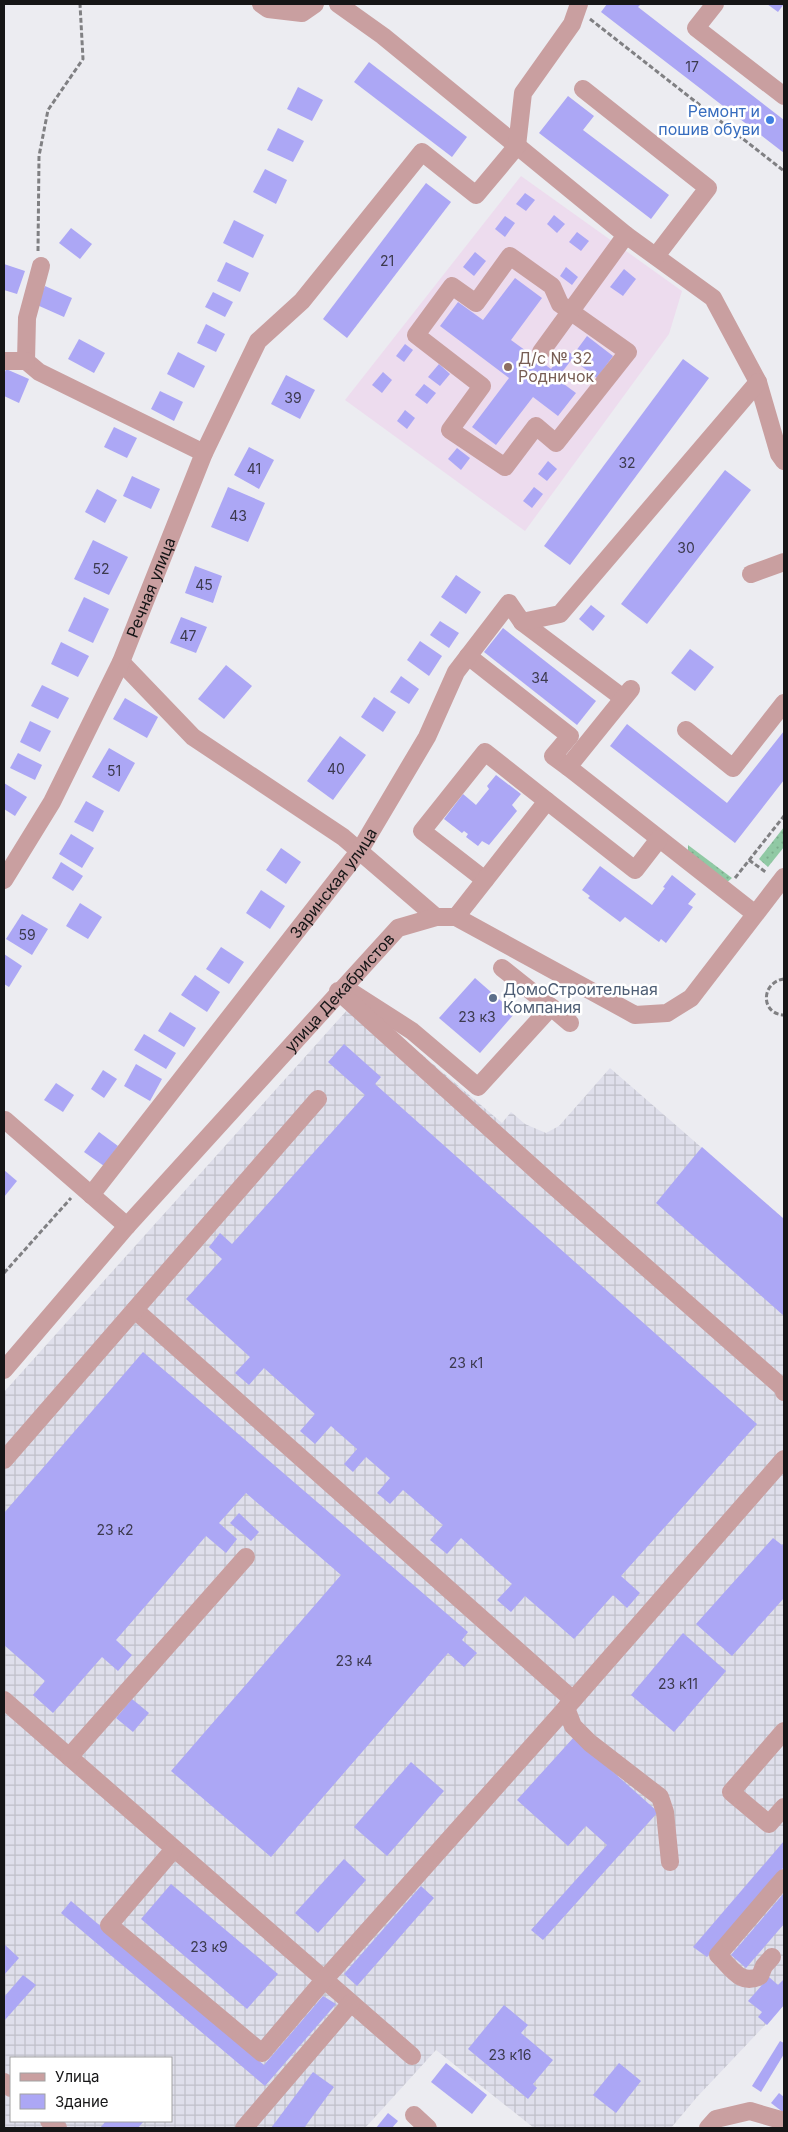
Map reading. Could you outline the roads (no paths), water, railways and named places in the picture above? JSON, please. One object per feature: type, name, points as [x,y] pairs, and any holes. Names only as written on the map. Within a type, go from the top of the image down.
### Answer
[{"type":"street","points":[[261,4],[268,9],[302,13],[315,4]]},
{"type":"street","points":[[338,4],[383,36],[626,235],[713,298],[758,382],[779,454],[784,461]]},
{"type":"street","points":[[715,4],[696,28],[784,96]]},
{"type":"street","points":[[517,146],[523,92],[582,10]]},
{"type":"street","points":[[583,89],[708,188],[656,256]]},
{"type":"street","name":"Речная улица","points":[[4,880],[52,802],[121,662],[204,453],[258,341],[302,301],[422,152],[476,195],[517,146]]},
{"type":"street","points":[[541,352],[626,235]]},
{"type":"street","points":[[510,256],[552,286],[560,304],[570,312],[628,352],[556,443],[536,426],[505,467],[450,430],[482,386],[416,335],[452,286],[476,303],[510,256]]},
{"type":"street","points":[[26,361],[27,318],[41,266]]},
{"type":"street","points":[[4,360],[26,361],[39,372],[204,453]]},
{"type":"street","points":[[522,622],[560,614],[758,382]]},
{"type":"street","points":[[751,574],[784,562]]},
{"type":"street","name":"Заринская улица","points":[[86,1190],[360,850],[426,737],[456,672],[510,603],[522,622]]},
{"type":"street","points":[[522,622],[627,693],[568,767]]},
{"type":"street","points":[[468,656],[570,736],[553,756],[754,913]]},
{"type":"street","points":[[121,662],[193,737],[360,850],[436,917]]},
{"type":"street","points":[[686,730],[733,768],[784,703]]},
{"type":"street","points":[[485,880],[422,831],[485,752],[635,870],[659,839]]},
{"type":"street","points":[[456,917],[547,801]]},
{"type":"street","name":"улица Декабристов","points":[[4,1370],[126,1226],[340,989],[398,928],[436,917],[456,917],[635,1015],[667,1013],[691,998],[754,913],[778,896],[784,877]]},
{"type":"street","points":[[502,968],[570,1023]]},
{"type":"street","points":[[340,989],[389,1014],[478,1087],[551,1007]]},
{"type":"street","points":[[340,989],[555,1187],[783,1388],[784,1392]]},
{"type":"street","points":[[4,1460],[318,1099]]},
{"type":"street","points":[[4,1121],[126,1226]]},
{"type":"street","points":[[135,1310],[570,1704],[572,1726],[590,1743],[660,1797],[665,1812],[670,1862]]},
{"type":"street","points":[[174,1849],[109,1925],[262,2053],[324,1980],[570,1704],[784,1459]]},
{"type":"street","points":[[69,1757],[246,1557]]},
{"type":"street","points":[[4,1700],[412,2056]]},
{"type":"street","points":[[784,1732],[731,1792],[769,1824],[784,1806]]},
{"type":"street","points":[[772,1957],[764,1966],[760,1976],[751,1981],[741,1978],[718,1955],[784,1878]]},
{"type":"street","points":[[244,2128],[351,2003]]},
{"type":"street","points":[[708,2128],[716,2119],[750,2111],[784,2121]]},
{"type":"street","points":[[414,2115],[428,2128]]},
{"type":"place","name":"Ремонт и пошив обуви","points":[[770,120]]},
{"type":"place","name":"Д/с № 32 Родничок","points":[[508,367]]},
{"type":"place","name":"ДомоСтроительная Компания","points":[[493,998]]}]
